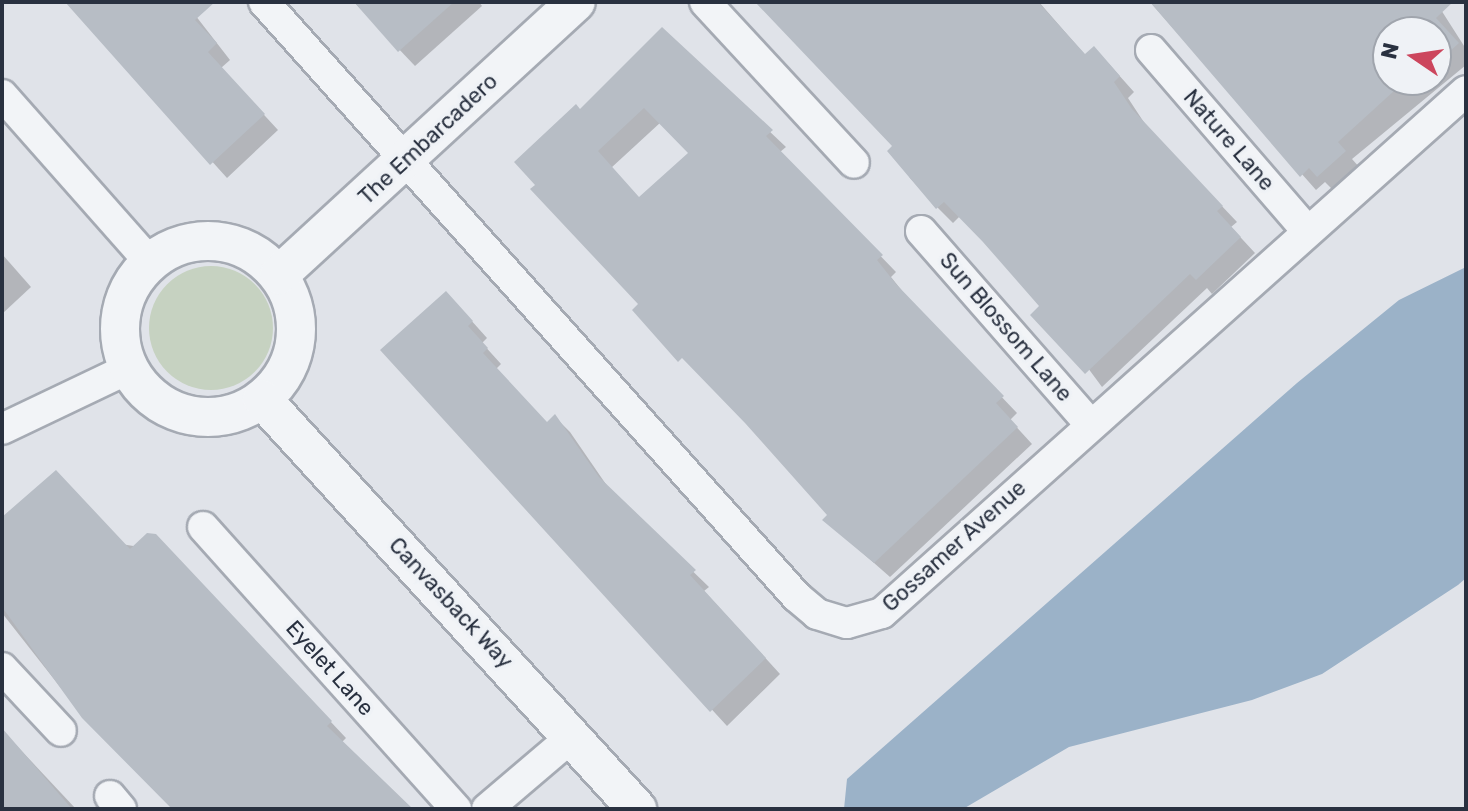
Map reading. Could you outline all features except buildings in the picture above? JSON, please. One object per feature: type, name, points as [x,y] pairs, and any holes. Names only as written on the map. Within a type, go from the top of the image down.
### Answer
[{"type":"street","name":"Gossamer Avenue","points":[[264,2],[797,597],[829,620],[865,622],[882,613],[1466,91]]},
{"type":"street","name":"The Embarcadero","points":[[279,275],[576,2]]},
{"type":"street","points":[[705,2],[854,163]]},
{"type":"street","name":"Nature Lane","points":[[1151,50],[1307,231]]},
{"type":"street","points":[[2,95],[150,262]]},
{"type":"street","name":"Sun Blossom Lane","points":[[921,231],[1090,424]]},
{"type":"street","points":[[203,240],[232,243],[279,275],[297,327],[281,379],[262,399],[208,417],[180,413],[155,399],[128,369],[121,317],[130,287],[150,262],[203,240]]},
{"type":"street","points":[[7,419],[128,369]]},
{"type":"street","name":"Canvasback Way","points":[[262,399],[574,735],[637,809]]},
{"type":"street","name":"Eyelet Lane","points":[[203,527],[456,809]]},
{"type":"street","points":[[2,668],[61,731]]},
{"type":"street","points":[[487,809],[574,735]]},
{"type":"green space","points":[[211,266],[235,271],[255,284],[268,304],[273,328],[268,352],[255,372],[235,385],[211,390],[187,385],[167,372],[154,352],[149,328],[154,304],[167,284],[187,271]]},
{"type":"water","points":[[1466,267],[1466,578],[1458,585],[1322,674],[1252,700],[1069,747],[963,809],[844,809],[847,779],[1297,383],[1399,300]]}]
